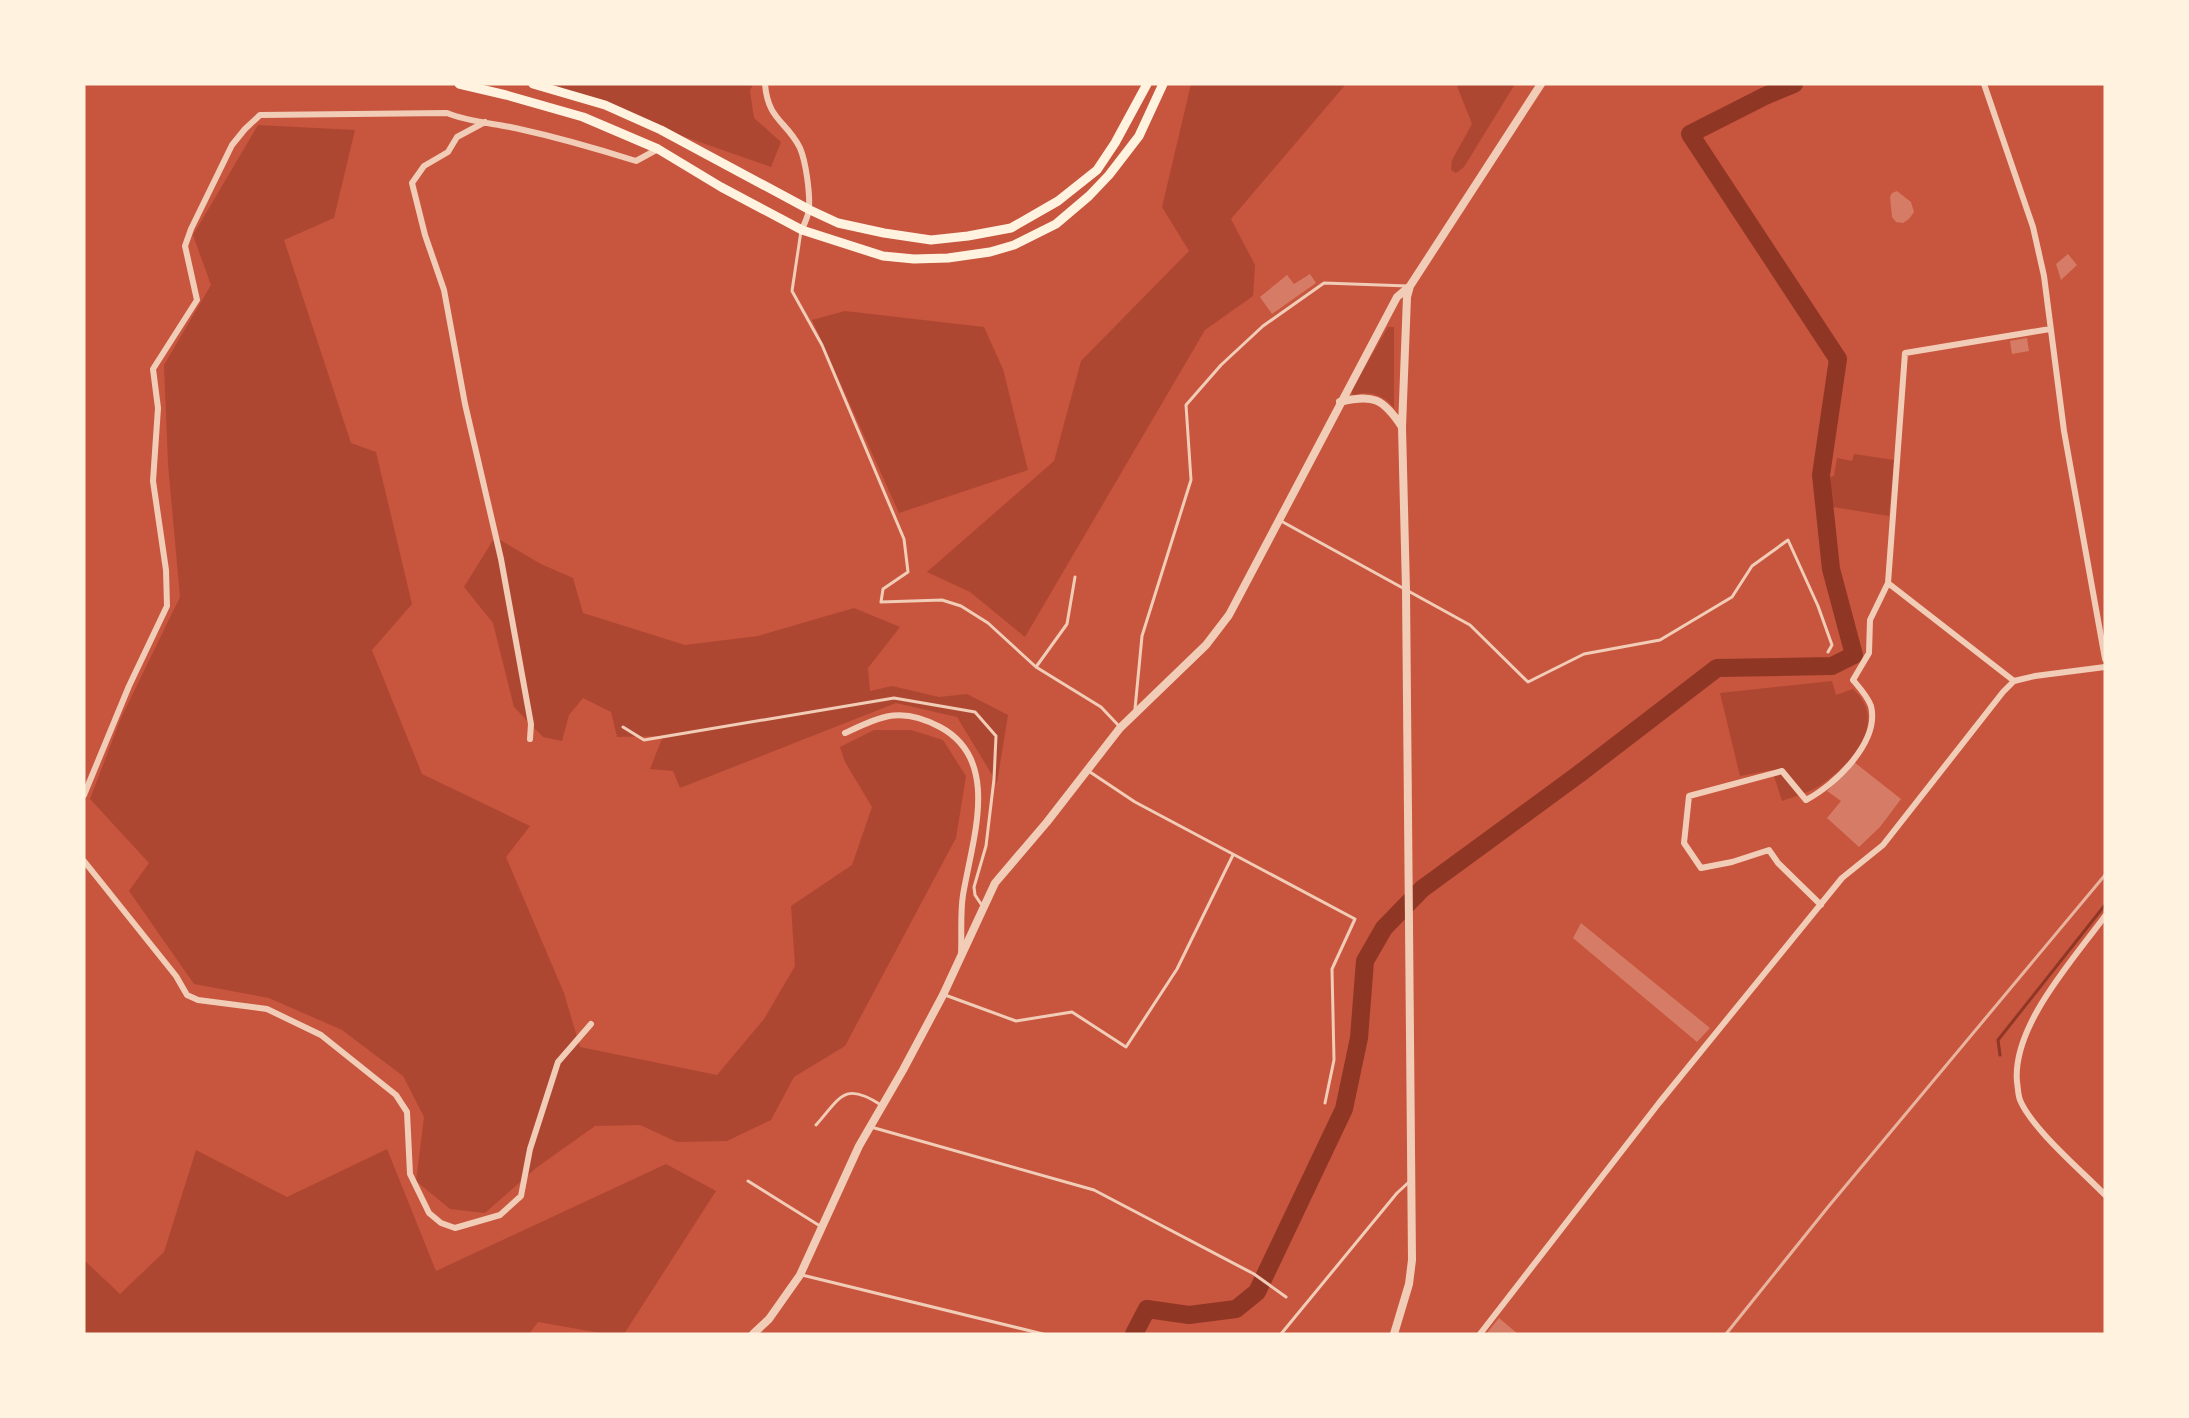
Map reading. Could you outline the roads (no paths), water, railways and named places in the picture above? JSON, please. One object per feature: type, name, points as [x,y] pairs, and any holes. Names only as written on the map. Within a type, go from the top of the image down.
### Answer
[{"type":"main road","points":[[459,84],[583,117],[658,149],[721,187],[802,230],[883,256],[914,259],[948,258],[990,252],[1014,245],[1056,224],[1101,184],[1139,136],[1163,84]]},
{"type":"main road","points":[[533,84],[605,105],[667,133],[838,223],[931,240],[968,237],[1011,228],[1058,201],[1097,170],[1115,143],[1147,84]]},
{"type":"main road","points":[[658,149],[667,133]]},
{"type":"street","points":[[765,84],[766,99],[771,111],[800,148],[805,164],[810,210],[802,230]]},
{"type":"street","points":[[753,1334],[769,1319],[800,1275],[869,1127],[943,995],[995,883],[1047,822],[1120,728],[1206,645],[1229,615],[1397,297],[1410,286],[1541,84]]},
{"type":"street","points":[[1984,84],[2033,227],[2044,276],[2064,431],[2105,659]]},
{"type":"street","points":[[84,795],[129,686],[167,606],[166,570],[153,481],[158,408],[153,369],[197,300],[185,246],[232,145],[245,129],[260,116],[447,113],[466,121],[486,122],[580,143],[636,161],[658,149]]},
{"type":"street","points":[[486,122],[457,137],[448,152],[424,166],[412,183],[425,235],[444,290],[465,404],[501,558],[531,724],[530,739]]},
{"type":"street","points":[[1394,1334],[1409,1284],[1412,1260],[1406,589],[1402,427],[1407,297],[1410,286]]},
{"type":"street","points":[[1821,905],[1778,863],[1769,850],[1732,862],[1701,868],[1684,843],[1689,796],[1782,771],[1806,800],[1822,792],[1859,752],[1869,734],[1872,719],[1871,704],[1853,680],[1869,653],[1870,620],[1888,583],[1905,352],[2050,329]]},
{"type":"street","points":[[1340,402],[1370,398],[1381,401],[1402,427]]},
{"type":"street","points":[[1888,583],[2014,681]]},
{"type":"street","points":[[1479,1334],[1659,1103],[1842,878],[1883,845],[1990,707],[2014,681],[2035,676],[2105,668]]},
{"type":"street","points":[[845,733],[880,717],[902,714],[924,718],[955,735],[973,759],[979,788],[974,835],[963,898],[961,958]]},
{"type":"street","points":[[84,861],[176,976],[187,995],[198,1000],[267,1010],[321,1035],[396,1095],[407,1112],[410,1174],[429,1213],[441,1223],[455,1228],[500,1215],[521,1196],[530,1149],[558,1062],[591,1024]]},
{"type":"street","points":[[2105,916],[2042,1003],[2020,1048],[2016,1071],[2019,1099],[2034,1123],[2105,1195]]},
{"type":"lane","points":[[802,230],[792,291],[822,345],[904,539],[908,572],[883,589],[881,602],[942,600],[961,606],[988,623],[1036,667],[1101,707],[1120,728]]},
{"type":"lane","points":[[1135,712],[1142,636],[1191,480],[1186,405],[1221,365],[1263,326],[1324,283],[1410,286]]},
{"type":"lane","points":[[1279,520],[1470,625],[1528,682],[1584,654],[1660,640],[1732,597],[1752,566],[1788,540],[1818,606],[1832,645],[1828,652]]},
{"type":"lane","points":[[1036,667],[1067,624],[1076,577]]},
{"type":"lane","points":[[622,727],[644,740],[894,698],[975,712],[996,736],[994,779],[986,846],[974,887],[975,896],[983,907]]},
{"type":"lane","points":[[1086,769],[1135,802],[1355,919],[1332,969],[1334,1060],[1325,1103]]},
{"type":"lane","points":[[943,995],[1016,1020],[1072,1012],[1126,1047],[1177,969],[1234,854]]},
{"type":"lane","points":[[816,1125],[843,1094],[853,1092],[882,1105]]},
{"type":"lane","points":[[869,1127],[1094,1190],[1254,1274],[1287,1298]]},
{"type":"lane","points":[[1281,1334],[1397,1193],[1412,1179]]},
{"type":"lane","points":[[748,1181],[822,1228]]},
{"type":"lane","points":[[800,1275],[1043,1334]]},
{"type":"waterway","points":[[1134,1334],[1147,1309],[1189,1315],[1236,1309],[1257,1292],[1344,1109],[1359,1038],[1365,961],[1384,928],[1422,889],[1579,774],[1717,668],[1832,666],[1854,655],[1831,569],[1821,475],[1838,359],[1690,134],[1794,84]]},
{"type":"waterway","points":[[2000,1055],[1998,1040],[2105,905]]},
{"type":"railway","points":[[1726,1334],[1828,1207],[2105,875]]}]
